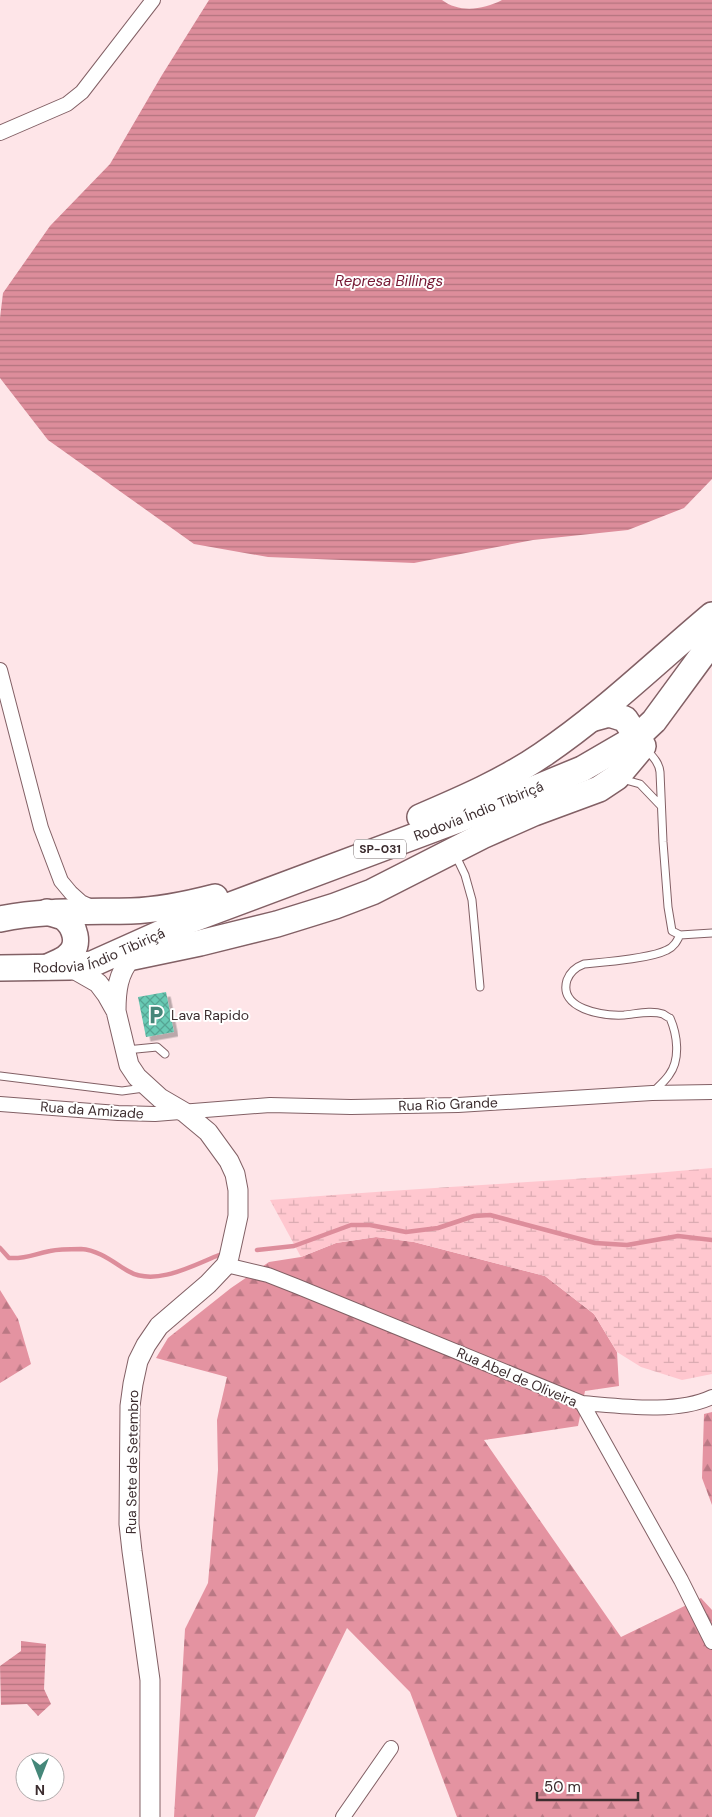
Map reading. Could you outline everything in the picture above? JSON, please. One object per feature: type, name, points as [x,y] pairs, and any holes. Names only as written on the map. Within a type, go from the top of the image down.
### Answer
[{"type":"highway","name":"Rodovia Índio Tibiriçá","points":[[0,919],[48,912],[132,911],[190,904],[220,896],[394,829],[496,783],[542,755],[591,718],[712,615]]},
{"type":"highway","name":"Rodovia Índio Tibiriçá","points":[[0,968],[69,966],[529,792],[582,770],[640,742],[712,642]]},
{"type":"highway","points":[[48,912],[62,917],[69,922],[74,931],[76,941],[74,950],[70,955],[69,966],[131,958],[200,943],[276,924],[336,906],[372,892],[453,850],[534,813],[599,789],[617,777],[640,742],[625,718],[608,714],[591,718]]},
{"type":"street","points":[[0,133],[66,104],[82,92],[153,0]]},
{"type":"street","points":[[0,670],[41,828],[61,881],[71,894],[81,902],[99,911]]},
{"type":"street","points":[[48,912],[59,896],[61,881]]},
{"type":"street","name":"Rua Sete de Setembro","points":[[116,1011],[119,979],[124,967],[131,958]]},
{"type":"street","name":"Rua Sete de Setembro","points":[[69,966],[98,983],[108,995],[116,1011],[129,1064],[137,1077],[147,1088],[184,1112],[208,1132],[229,1161],[235,1174],[238,1190],[238,1216],[230,1257],[226,1265],[213,1279],[159,1326],[138,1361],[133,1384],[130,1406],[129,1524],[150,1680],[150,1817]]},
{"type":"street","name":"Rua Rio Grande","points":[[184,1112],[270,1105],[351,1107],[458,1105],[652,1093],[712,1092]]},
{"type":"street","name":"Rua da Amizade","points":[[0,1104],[118,1113],[155,1114],[184,1112]]},
{"type":"street","name":"Rua Abel de Oliveira","points":[[226,1265],[268,1276],[296,1286],[582,1404],[681,1580],[712,1642]]},
{"type":"street","points":[[582,1404],[684,1405],[712,1396]]},
{"type":"street","points":[[343,1817],[391,1748]]},
{"type":"lane","points":[[640,742],[659,766],[672,931],[680,935],[712,933]]},
{"type":"lane","points":[[617,777],[640,784],[661,806]]},
{"type":"lane","points":[[453,850],[465,874],[472,900],[480,987]]},
{"type":"lane","points":[[652,1093],[670,1074],[675,1064],[675,1034],[670,1018],[663,1014],[652,1013],[622,1015],[592,1011],[580,1007],[570,1000],[565,989],[568,977],[577,967],[584,964],[668,950],[675,945],[680,935]]},
{"type":"lane","points":[[126,1050],[157,1047],[165,1054]]},
{"type":"lane","points":[[0,1076],[122,1091],[147,1088]]},
{"type":"green space","points":[[712,1168],[712,1374],[682,1380],[641,1367],[617,1352],[594,1314],[545,1276],[414,1242],[376,1237],[336,1243],[301,1257],[270,1200],[602,1177]]},
{"type":"green space","points":[[376,1237],[414,1242],[545,1276],[594,1314],[617,1352],[619,1386],[585,1391],[578,1426],[484,1440],[621,1637],[701,1598],[712,1610],[712,1817],[457,1817],[410,1692],[347,1628],[255,1817],[174,1817],[185,1629],[208,1583],[218,1470],[217,1420],[227,1377],[156,1358],[168,1338],[231,1288],[269,1262],[301,1257],[336,1243]]},
{"type":"green space","points":[[0,1290],[18,1319],[31,1364],[0,1383]]},
{"type":"green space","points":[[712,1412],[712,1505],[702,1478],[704,1414]]},
{"type":"water","name":"Represa Billings","points":[[209,0],[442,0],[456,7],[471,9],[487,6],[502,0],[712,0],[712,479],[684,508],[628,530],[533,540],[414,563],[268,557],[194,544],[48,440],[0,378],[0,318],[3,293],[50,226],[110,164]]},
{"type":"water","points":[[21,1641],[46,1644],[44,1689],[51,1704],[38,1716],[27,1704],[1,1705],[0,1666],[21,1651]]},
{"type":"building","name":"Lava Rapido","points":[[166,992],[174,1032],[146,1037],[138,997]]},
{"type":"waterway","points":[[257,1250],[294,1246],[351,1225],[370,1225],[406,1232],[438,1228],[474,1216],[490,1215],[595,1243],[627,1245],[678,1236],[712,1240]]},
{"type":"waterway","points":[[0,1248],[9,1258],[26,1257],[57,1250],[88,1250],[106,1257],[128,1271],[150,1277],[174,1273],[219,1255]]},
{"type":"place","name":"Lava Rapido","points":[[156,1015]]}]
